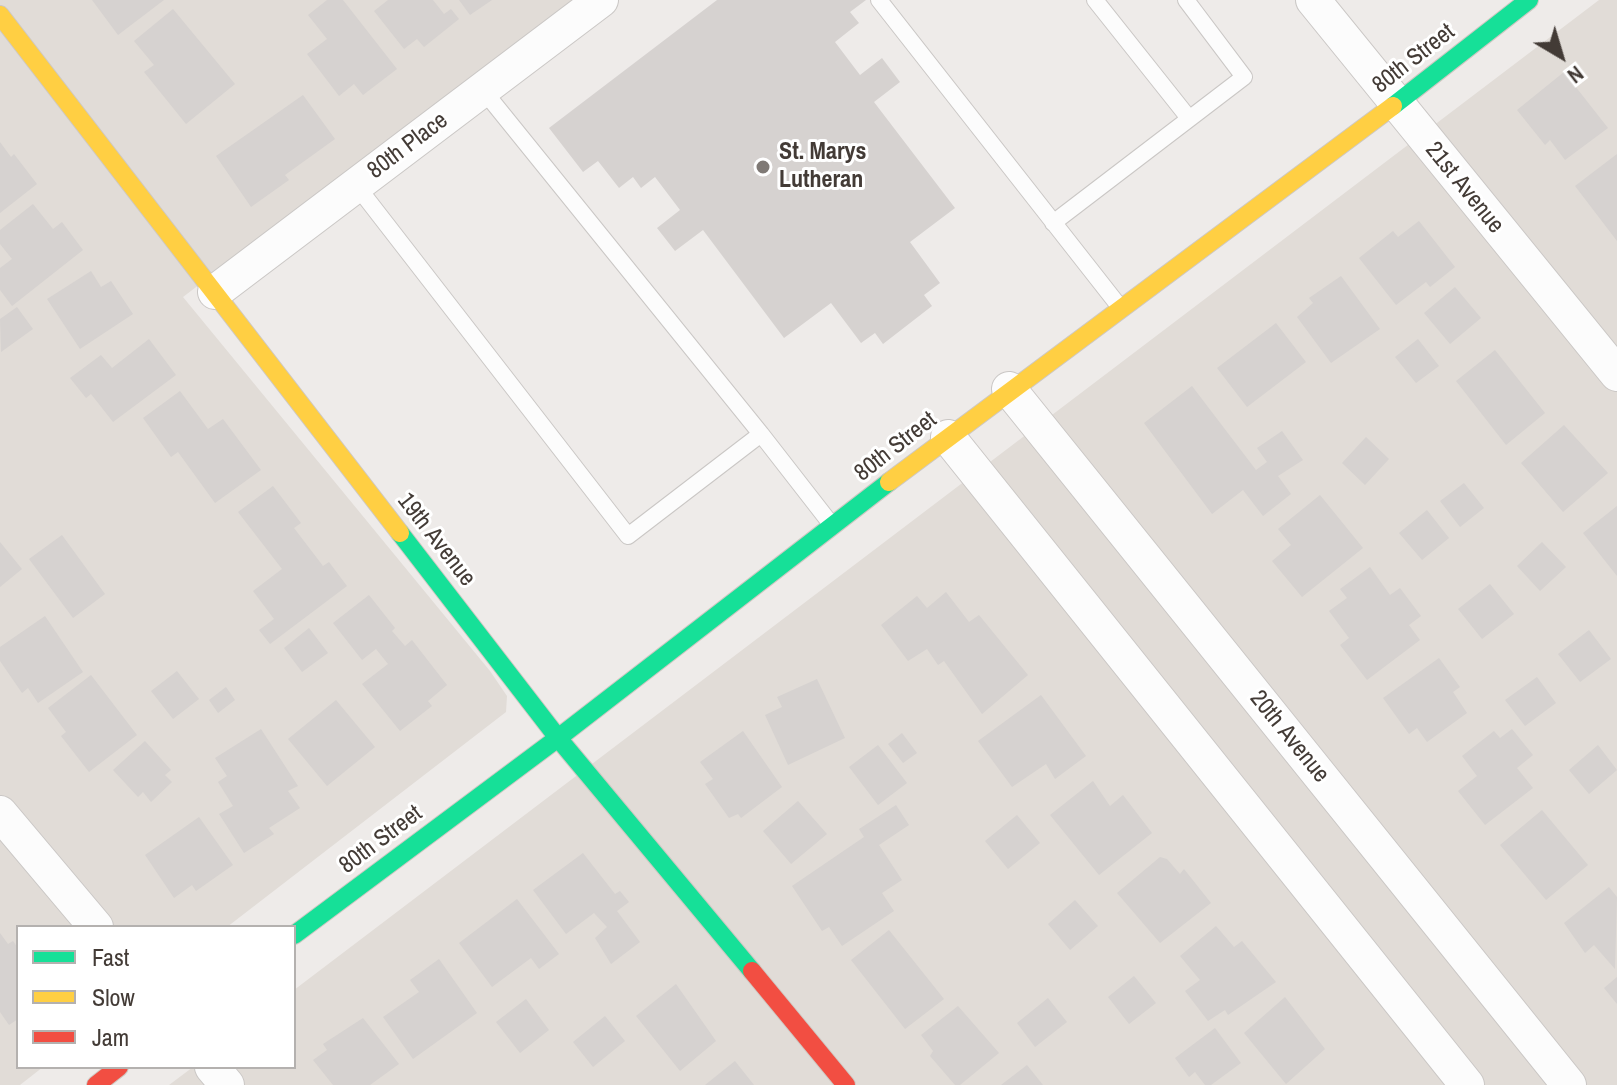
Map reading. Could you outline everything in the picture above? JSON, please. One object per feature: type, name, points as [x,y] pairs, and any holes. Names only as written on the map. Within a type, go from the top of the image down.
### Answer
[{"type":"street","name":"80th Place","points":[[215,292],[601,0]]},
{"type":"street","name":"21st Avenue","points":[[1313,0],[1617,374]]},
{"type":"street","name":"80th Street","points":[[296,934],[558,738],[1009,389],[1396,104],[1529,0]]},
{"type":"street","name":"19th Avenue","points":[[0,15],[558,738],[846,1085]]},
{"type":"street","name":"20th Avenue","points":[[1009,389],[1569,1085]]},
{"type":"street","points":[[948,437],[1467,1085]]},
{"type":"street","points":[[0,813],[94,925]]},
{"type":"street","points":[[96,1085],[116,1069]]},
{"type":"street","points":[[214,1069],[227,1085]]},
{"type":"lane","points":[[879,0],[1120,307]]},
{"type":"lane","points":[[1095,0],[1188,117]]},
{"type":"lane","points":[[1053,223],[1244,77],[1186,0]]},
{"type":"lane","points":[[483,90],[832,526]]},
{"type":"lane","points":[[356,185],[628,536],[761,434]]},
{"type":"shaded area","points":[[0,0],[574,0],[183,297],[490,671],[507,696],[506,712],[230,925],[16,925],[16,1069],[40,1069],[20,1085],[0,1085]]},
{"type":"shaded area","points":[[1599,0],[1617,0],[1617,1085],[169,1085],[190,1069],[296,1069],[296,988]]},
{"type":"building","points":[[92,0],[164,0],[118,35]]},
{"type":"building","points":[[327,0],[343,0],[397,69],[363,95],[354,84],[339,96],[307,54],[327,39],[308,15]]},
{"type":"building","points":[[388,0],[433,0],[444,14],[451,9],[459,19],[424,47],[417,39],[404,49],[374,11]]},
{"type":"building","points":[[459,0],[492,0],[470,15]]},
{"type":"building","name":"St. Marys Lutheran","points":[[717,0],[866,0],[850,12],[859,23],[835,42],[860,75],[882,58],[900,82],[874,102],[955,208],[910,242],[940,283],[924,295],[932,306],[883,344],[875,333],[861,343],[831,303],[784,338],[703,230],[675,251],[657,228],[680,210],[655,177],[641,188],[633,177],[619,188],[598,161],[583,172],[549,128]]},
{"type":"building","points":[[173,9],[235,84],[186,124],[144,72],[154,65],[134,41]]},
{"type":"building","points":[[1564,72],[1608,128],[1565,160],[1550,140],[1545,145],[1517,110]]},
{"type":"building","points":[[303,95],[335,139],[285,175],[289,180],[251,207],[216,156]]},
{"type":"building","points":[[0,142],[11,157],[14,154],[37,184],[0,213]]},
{"type":"building","points":[[1617,154],[1617,241],[1575,186]]},
{"type":"building","points":[[33,204],[53,229],[62,222],[83,250],[12,306],[0,290],[0,268],[12,259],[0,244],[0,230]]},
{"type":"building","points":[[1419,221],[1455,267],[1430,287],[1426,282],[1396,305],[1359,258],[1393,231],[1398,237]]},
{"type":"building","points":[[91,271],[101,287],[111,281],[133,314],[80,349],[47,299]]},
{"type":"building","points":[[1341,276],[1380,329],[1331,363],[1297,317],[1313,303],[1309,298]]},
{"type":"building","points":[[1455,287],[1481,318],[1450,344],[1424,313]]},
{"type":"building","points":[[17,307],[33,329],[1,352],[0,319]]},
{"type":"building","points":[[1276,323],[1306,362],[1247,407],[1217,368]]},
{"type":"building","points":[[149,339],[176,375],[113,422],[91,394],[86,398],[70,378],[101,355],[112,368]]},
{"type":"building","points":[[1418,339],[1439,366],[1416,383],[1395,357]]},
{"type":"building","points":[[1495,350],[1545,413],[1506,445],[1456,381]]},
{"type":"building","points":[[1192,386],[1256,470],[1267,462],[1257,448],[1282,431],[1303,460],[1278,476],[1291,494],[1263,516],[1243,490],[1212,514],[1144,423]]},
{"type":"building","points":[[180,391],[208,429],[223,419],[261,470],[215,503],[178,452],[171,457],[143,418]]},
{"type":"building","points":[[1564,425],[1608,473],[1563,512],[1521,463]]},
{"type":"building","points":[[1366,437],[1389,459],[1365,485],[1342,463]]},
{"type":"building","points":[[1464,483],[1484,508],[1460,527],[1440,501]]},
{"type":"building","points":[[273,486],[301,523],[294,528],[323,566],[329,562],[347,586],[270,644],[259,630],[274,619],[253,591],[282,569],[238,512]]},
{"type":"building","points":[[1320,495],[1363,548],[1302,597],[1272,561],[1291,545],[1278,529]]},
{"type":"building","points":[[1617,506],[1617,576],[1583,533]]},
{"type":"building","points":[[1427,510],[1449,538],[1422,560],[1399,533]]},
{"type":"building","points":[[62,535],[105,594],[73,618],[29,559]]},
{"type":"building","points":[[0,542],[22,569],[0,587]]},
{"type":"building","points":[[1542,542],[1566,567],[1540,591],[1517,566]]},
{"type":"building","points":[[1370,567],[1390,595],[1400,588],[1421,616],[1409,625],[1420,640],[1367,680],[1340,645],[1349,638],[1329,611],[1347,598],[1340,589]]},
{"type":"building","points":[[1490,584],[1514,614],[1482,639],[1458,609]]},
{"type":"building","points":[[946,592],[969,622],[979,615],[1028,675],[982,714],[944,661],[938,665],[927,649],[908,661],[881,625],[917,596],[927,608]]},
{"type":"building","points":[[369,595],[405,646],[412,640],[447,685],[428,701],[432,706],[400,731],[362,684],[388,664],[376,649],[362,660],[333,623]]},
{"type":"building","points":[[45,616],[83,672],[38,703],[28,688],[22,693],[0,661],[0,647]]},
{"type":"building","points":[[309,628],[328,653],[302,672],[284,648]]},
{"type":"building","points":[[1589,630],[1611,659],[1580,682],[1558,654]]},
{"type":"building","points":[[1439,658],[1460,687],[1453,692],[1467,713],[1427,742],[1417,728],[1409,734],[1383,698]]},
{"type":"building","points":[[177,671],[199,699],[173,719],[151,691]]},
{"type":"building","points":[[91,675],[137,735],[89,772],[61,736],[66,732],[48,708]]},
{"type":"building","points":[[1537,677],[1556,703],[1525,726],[1505,700]]},
{"type":"building","points":[[817,679],[845,738],[788,765],[765,715],[782,707],[777,697]]},
{"type":"building","points":[[226,687],[235,700],[218,713],[209,700]]},
{"type":"building","points":[[1041,695],[1086,756],[1055,779],[1046,764],[1012,787],[978,741]]},
{"type":"building","points":[[336,700],[375,747],[327,786],[288,739]]},
{"type":"building","points":[[261,729],[298,786],[288,791],[300,808],[269,828],[274,834],[244,853],[219,814],[233,806],[218,782],[227,776],[215,758]]},
{"type":"building","points":[[1512,729],[1533,755],[1517,768],[1533,788],[1485,825],[1458,791],[1477,776],[1462,756],[1494,731],[1500,738]]},
{"type":"building","points":[[743,731],[782,787],[741,818],[738,814],[729,818],[705,784],[713,779],[700,762]]},
{"type":"building","points":[[902,733],[917,753],[903,763],[888,744]]},
{"type":"building","points":[[145,741],[171,770],[165,775],[172,782],[151,802],[143,792],[138,797],[113,770]]},
{"type":"building","points":[[878,745],[907,783],[878,805],[849,767]]},
{"type":"building","points":[[1598,745],[1617,770],[1589,794],[1569,770]]},
{"type":"building","points":[[1093,781],[1110,806],[1123,795],[1152,833],[1099,875],[1050,815]]},
{"type":"building","points":[[798,801],[827,834],[791,864],[763,831]]},
{"type":"building","points":[[896,805],[909,825],[879,845],[902,880],[882,893],[894,911],[842,946],[829,927],[822,931],[792,886],[864,837],[859,829]]},
{"type":"building","points":[[1542,810],[1588,865],[1546,900],[1500,845]]},
{"type":"building","points":[[1017,815],[1040,843],[1008,869],[985,841]]},
{"type":"building","points":[[199,817],[233,865],[196,891],[192,885],[174,898],[145,855]]},
{"type":"building","points":[[583,853],[615,894],[620,891],[629,902],[617,911],[640,942],[611,964],[595,938],[607,927],[594,913],[566,934],[533,890]]},
{"type":"building","points":[[1160,857],[1167,859],[1180,874],[1184,869],[1211,903],[1160,943],[1117,893]]},
{"type":"building","points":[[1609,887],[1617,897],[1615,969],[1594,945],[1585,953],[1564,923]]},
{"type":"building","points":[[517,899],[559,954],[539,969],[531,958],[492,987],[459,943]]},
{"type":"building","points":[[1075,900],[1098,926],[1070,950],[1048,924]]},
{"type":"building","points":[[1216,926],[1234,947],[1242,941],[1276,982],[1228,1015],[1225,1010],[1208,1021],[1185,991],[1200,980],[1180,956]]},
{"type":"building","points":[[889,930],[944,999],[905,1029],[851,960]]},
{"type":"building","points":[[0,933],[8,944],[13,941],[16,945],[16,1020],[9,1025],[0,1012]]},
{"type":"building","points":[[439,959],[477,1013],[413,1059],[383,1017],[419,992],[410,980]]},
{"type":"building","points":[[1134,976],[1156,1003],[1129,1024],[1108,997]]},
{"type":"building","points":[[1617,977],[1617,1004],[1604,988]]},
{"type":"building","points":[[676,984],[716,1041],[680,1071],[636,1016]]},
{"type":"building","points":[[1285,997],[1325,1049],[1286,1084],[1244,1033]]},
{"type":"building","points":[[1048,998],[1067,1022],[1035,1047],[1017,1023]]},
{"type":"building","points":[[526,999],[549,1030],[520,1053],[496,1022]]},
{"type":"building","points":[[958,1006],[999,1053],[960,1085],[955,1085],[930,1056],[933,1051],[921,1035]]},
{"type":"building","points":[[605,1016],[625,1041],[593,1067],[573,1042]]},
{"type":"building","points":[[363,1018],[399,1064],[370,1085],[333,1085],[313,1060],[327,1050],[323,1044]]},
{"type":"building","points":[[1215,1028],[1241,1063],[1211,1085],[1205,1085],[1195,1072],[1189,1077],[1175,1058]]},
{"type":"building","points":[[735,1061],[754,1085],[705,1085]]},
{"type":"building","points":[[1027,1065],[1043,1085],[1001,1085]]},
{"type":"traffic: fast","points":[[1393,106],[1529,0]]},
{"type":"traffic: fast","points":[[296,934],[558,738],[889,482]]},
{"type":"traffic: fast","points":[[400,533],[558,738],[752,971]]},
{"type":"traffic: slow","points":[[0,15],[400,533]]},
{"type":"traffic: slow","points":[[889,482],[1393,106]]},
{"type":"traffic: jam","points":[[752,971],[846,1085]]},
{"type":"traffic: jam","points":[[96,1085],[116,1069]]},
{"type":"place","name":"St. Marys Lutheran","points":[[763,167]]}]
